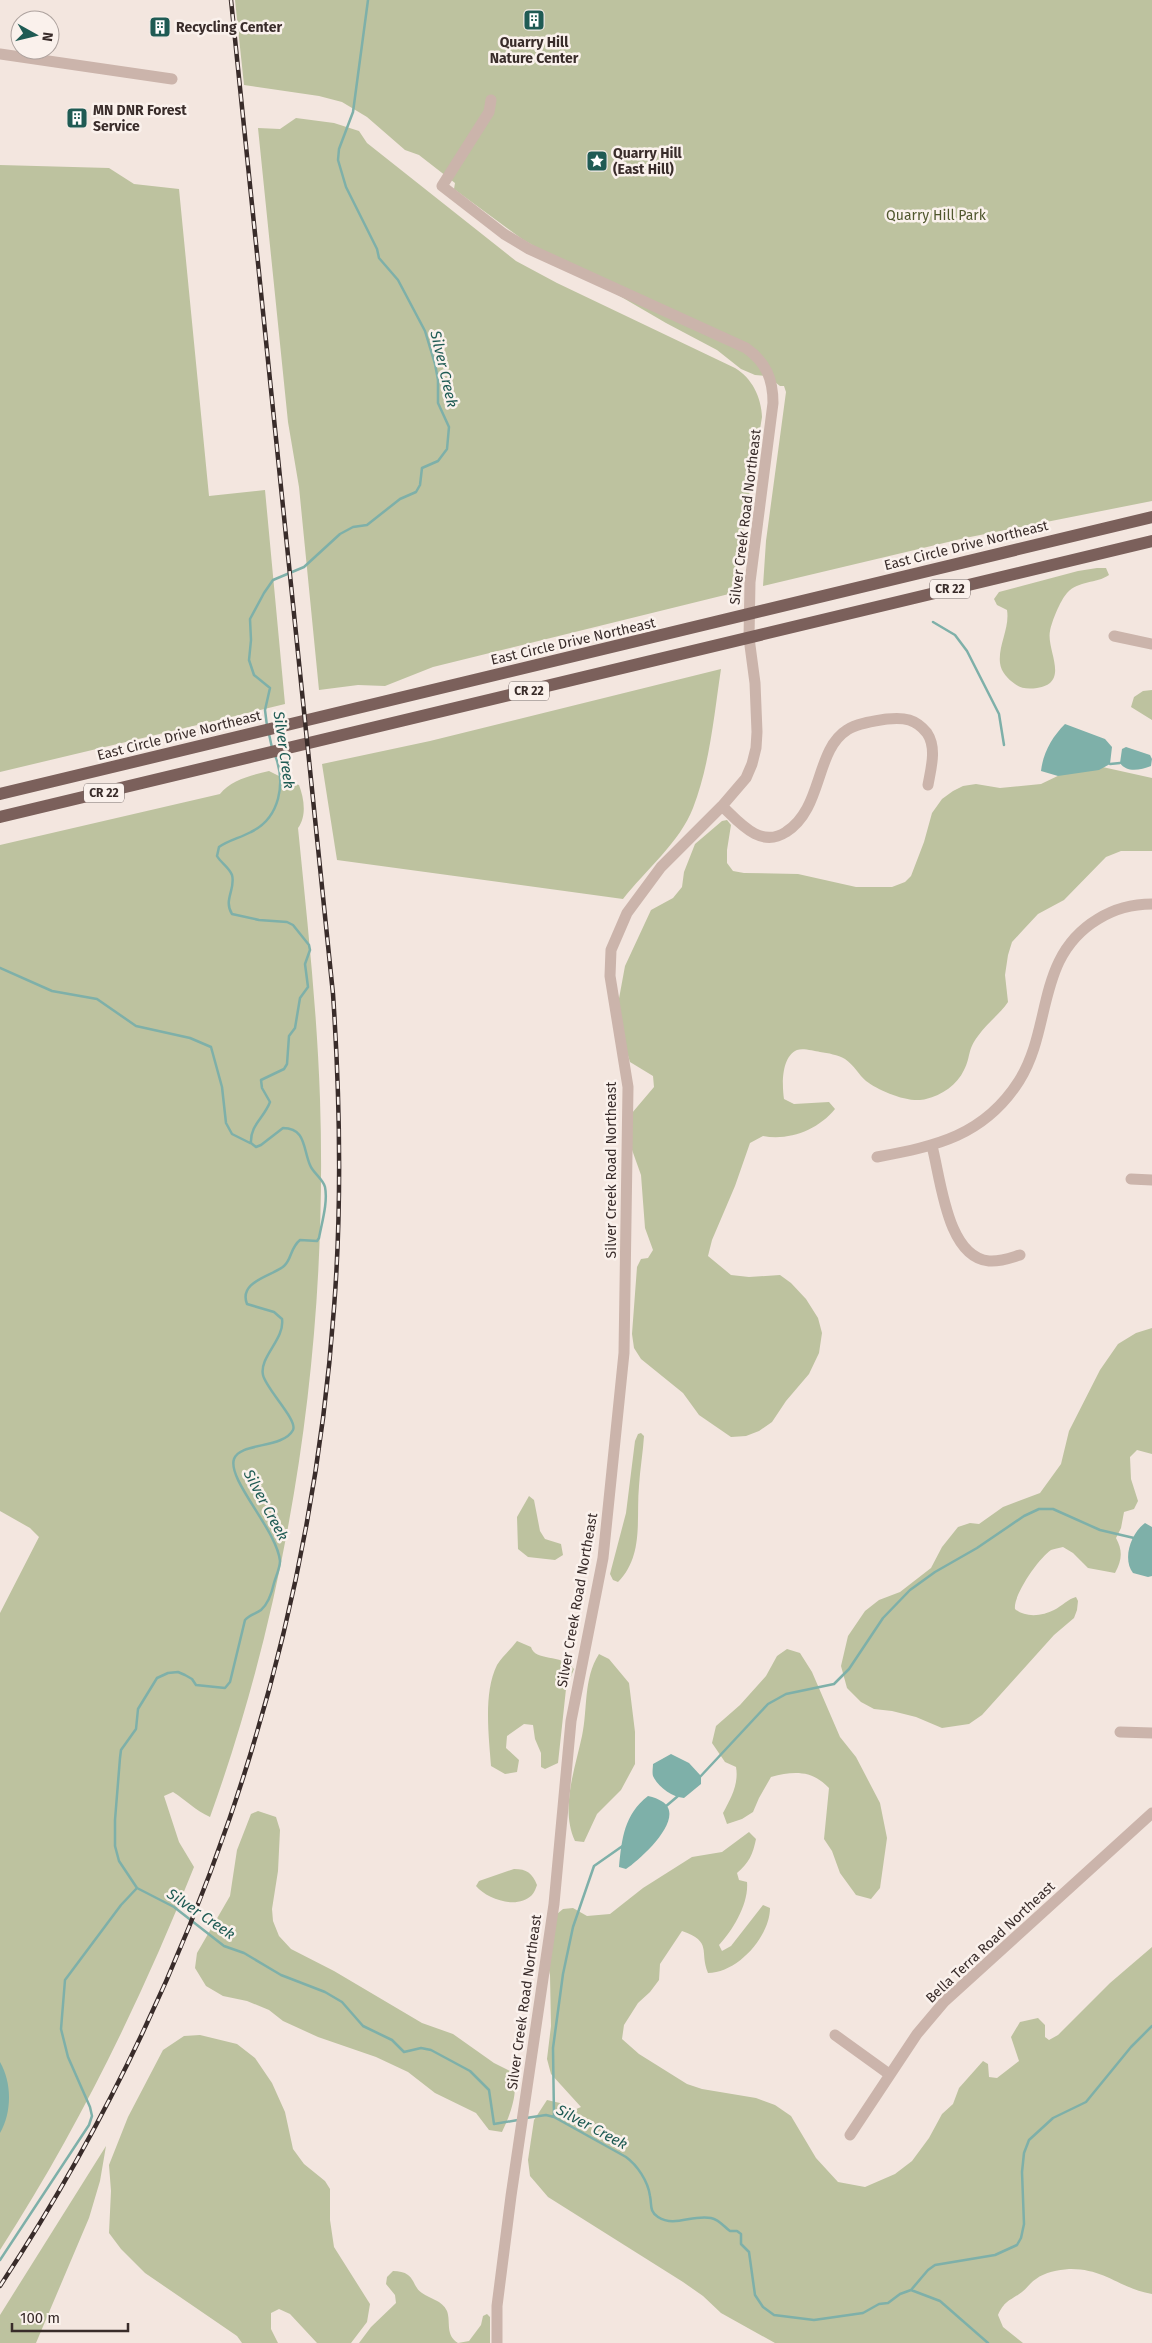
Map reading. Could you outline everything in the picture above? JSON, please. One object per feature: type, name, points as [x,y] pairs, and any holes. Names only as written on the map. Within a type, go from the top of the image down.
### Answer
[{"type":"main road","name":"East Circle Drive Northeast","points":[[0,794],[284,724],[1152,517]]},
{"type":"main road","name":"CR 22","points":[[0,817],[1152,540]]},
{"type":"street","points":[[0,54],[172,79]]},
{"type":"street","name":"Silver Creek Road Northeast","points":[[492,100],[489,112],[442,186],[504,234],[529,249],[737,343],[753,353],[766,368],[772,385],[773,404],[752,558],[749,614],[749,638],[755,683],[756,748],[746,778],[722,806],[661,867],[627,912],[611,950],[610,976],[628,1087],[624,1353],[603,1558],[570,1721],[554,1904],[498,2306],[497,2343]]},
{"type":"street","points":[[1114,636],[1152,644]]},
{"type":"street","points":[[722,806],[753,835],[768,837],[786,833],[809,806],[835,738],[848,728],[902,717],[920,724],[929,736],[933,756],[928,785]]},
{"type":"street","points":[[877,1157],[932,1146],[956,1138],[994,1110],[1019,1081],[1030,1056],[1059,958],[1078,933],[1116,910],[1152,904]]},
{"type":"street","points":[[932,1146],[954,1233],[967,1252],[989,1261],[1001,1261],[1020,1255]]},
{"type":"street","points":[[1131,1180],[1152,1180]]},
{"type":"street","points":[[1152,1733],[1125,1732],[1152,1740]]},
{"type":"street","name":"Bella Terra Road Northeast","points":[[850,2135],[917,2034],[944,2002],[1152,1813]]},
{"type":"street","points":[[835,2035],[889,2074]]},
{"type":"green space","name":"Quarry Hill Park","points":[[235,0],[1152,0],[1152,501],[965,538],[763,586],[766,541],[786,392],[784,386],[780,386],[767,376],[755,375],[741,369],[717,350],[666,323],[522,239],[454,189],[455,183],[419,155],[405,150],[367,117],[342,102],[319,96],[244,85]]},
{"type":"green space","points":[[296,118],[334,123],[359,131],[367,143],[516,261],[557,283],[735,368],[746,377],[758,395],[762,417],[733,593],[433,667],[385,686],[358,685],[319,690],[299,487],[288,422],[258,128],[280,129]]},
{"type":"green space","points":[[0,165],[109,168],[134,184],[179,189],[209,496],[265,490],[285,704],[0,772]]},
{"type":"green space","points":[[1106,568],[1109,575],[1072,589],[1064,597],[1054,617],[1050,631],[1055,665],[1053,680],[1047,685],[1037,688],[1017,686],[1005,675],[1000,663],[1007,623],[1007,610],[997,605],[994,599],[999,592],[1078,571]]},
{"type":"green space","points":[[721,669],[714,722],[704,774],[693,808],[680,833],[623,899],[337,860],[322,764],[430,741]]},
{"type":"green space","points":[[1152,690],[1152,720],[1131,707],[1134,697],[1143,691]]},
{"type":"green space","points":[[1098,766],[1152,778],[1152,851],[1121,851],[1106,857],[1064,900],[1038,914],[1012,942],[1005,975],[1008,1002],[975,1041],[964,1070],[953,1085],[932,1097],[912,1100],[895,1096],[872,1085],[863,1079],[848,1061],[836,1055],[799,1049],[788,1059],[783,1079],[784,1099],[794,1104],[829,1102],[835,1109],[820,1123],[802,1132],[783,1137],[763,1136],[750,1143],[735,1186],[712,1240],[708,1256],[731,1275],[749,1277],[780,1275],[791,1283],[806,1299],[818,1318],[822,1333],[819,1353],[809,1374],[786,1401],[772,1422],[759,1431],[746,1436],[731,1437],[699,1415],[683,1393],[641,1359],[634,1348],[632,1334],[637,1267],[641,1259],[648,1258],[653,1250],[645,1228],[641,1175],[631,1147],[632,1113],[654,1087],[653,1076],[630,1062],[625,1046],[618,1004],[625,966],[651,910],[673,898],[682,887],[684,872],[695,844],[722,821],[727,820],[731,825],[727,863],[733,871],[798,874],[856,887],[892,887],[905,882],[911,876],[924,842],[932,813],[942,799],[953,791],[963,786],[976,784],[1000,788],[1041,784],[1066,772]]},
{"type":"green space","points":[[269,771],[283,778],[292,776],[293,783],[299,785],[303,801],[304,813],[298,828],[314,997],[320,1099],[321,1190],[318,1281],[299,1463],[283,1553],[263,1643],[239,1731],[210,1817],[173,1792],[164,1796],[179,1842],[194,1867],[174,1917],[130,2015],[82,2111],[29,2204],[0,2250],[0,1613],[39,1537],[30,1528],[0,1511],[0,845],[220,794],[236,782],[249,776]]},
{"type":"green space","points":[[1152,1328],[1152,1454],[1137,1450],[1130,1457],[1131,1479],[1138,1501],[1134,1509],[1124,1512],[1121,1528],[1116,1538],[1121,1555],[1115,1573],[1088,1568],[1073,1553],[1063,1547],[1051,1550],[1046,1554],[1022,1586],[1015,1603],[1015,1609],[1029,1615],[1045,1614],[1076,1597],[1078,1601],[1074,1618],[1054,1635],[982,1715],[969,1724],[942,1728],[916,1717],[874,1709],[861,1702],[847,1688],[841,1666],[848,1636],[865,1611],[879,1600],[900,1592],[931,1568],[942,1547],[958,1527],[970,1523],[979,1524],[1003,1507],[1040,1493],[1061,1464],[1069,1431],[1100,1370],[1118,1344],[1136,1333]]},
{"type":"green space","points":[[641,1433],[644,1436],[639,1480],[637,1537],[632,1561],[618,1582],[613,1580],[610,1574],[626,1513],[635,1441],[638,1434]]},
{"type":"green space","points":[[529,1496],[534,1500],[540,1531],[545,1539],[561,1544],[563,1555],[555,1560],[528,1557],[518,1549],[517,1517]]},
{"type":"green space","points":[[517,1641],[531,1647],[533,1652],[538,1655],[562,1661],[574,1669],[566,1689],[558,1763],[545,1769],[541,1767],[541,1753],[535,1739],[533,1725],[524,1724],[507,1736],[506,1748],[519,1760],[517,1772],[505,1774],[491,1766],[488,1702],[497,1665]]},
{"type":"green space","points":[[787,1649],[800,1653],[812,1672],[840,1737],[856,1757],[880,1803],[887,1838],[880,1888],[871,1899],[856,1895],[840,1873],[832,1851],[824,1839],[829,1788],[823,1782],[809,1775],[795,1773],[771,1777],[753,1812],[742,1819],[727,1824],[723,1813],[734,1791],[737,1773],[736,1767],[725,1762],[712,1743],[716,1726],[740,1705],[766,1676],[777,1656]]},
{"type":"green space","points":[[599,1654],[609,1659],[629,1683],[635,1732],[635,1764],[621,1790],[597,1814],[584,1842],[575,1841],[571,1829],[569,1816],[570,1789],[584,1726],[590,1674]]},
{"type":"green space","points":[[258,1811],[276,1817],[280,1830],[278,1871],[272,1909],[273,1921],[279,1936],[291,1949],[334,1971],[422,2023],[453,2034],[494,2063],[512,2072],[515,2087],[514,2094],[511,2110],[502,2132],[489,2130],[476,2113],[435,2093],[408,2072],[376,2057],[318,2037],[283,2021],[269,2010],[247,2001],[223,1996],[206,1986],[195,1968],[197,1953],[230,1896],[237,1850],[251,1814]]},
{"type":"green space","points":[[749,1832],[756,1839],[750,1858],[737,1873],[739,1880],[747,1882],[743,1907],[730,1932],[719,1945],[722,1951],[731,1946],[763,1905],[770,1908],[765,1930],[741,1960],[730,1967],[708,1973],[701,1943],[692,1935],[682,1931],[660,1964],[659,1980],[638,2003],[624,2025],[622,2039],[639,2054],[687,2084],[702,2089],[756,2098],[775,2105],[791,2116],[816,2158],[838,2182],[865,2187],[895,2174],[912,2161],[929,2138],[942,2114],[953,2104],[959,2088],[983,2061],[988,2064],[989,2077],[997,2078],[1019,2061],[1011,2037],[1020,2022],[1038,2018],[1045,2025],[1045,2037],[1049,2040],[1058,2035],[1110,1983],[1152,1947],[1152,2294],[1131,2288],[1092,2272],[1065,2269],[1043,2275],[1003,2306],[998,2315],[1003,2327],[1023,2343],[775,2343],[721,2313],[703,2296],[683,2282],[548,2197],[530,2176],[528,2160],[534,2120],[547,2100],[560,2103],[574,2110],[581,2107],[551,2074],[547,2059],[551,2026],[550,1975],[548,1965],[557,1914],[563,1909],[573,1908],[587,1916],[610,1914],[643,1888],[692,1857],[722,1852]]},
{"type":"green space","points":[[514,1869],[528,1872],[537,1885],[533,1894],[526,1899],[511,1902],[495,1899],[476,1886],[479,1881]]},
{"type":"green space","points":[[200,2035],[237,2044],[255,2058],[272,2083],[285,2112],[293,2149],[304,2164],[325,2181],[330,2189],[330,2220],[334,2247],[370,2304],[367,2322],[351,2343],[317,2343],[290,2314],[279,2309],[271,2313],[271,2329],[278,2343],[242,2343],[237,2336],[145,2273],[121,2249],[109,2233],[111,2191],[109,2165],[128,2117],[163,2050],[184,2036]]},
{"type":"green space","points":[[106,2146],[100,2181],[89,2218],[36,2343],[0,2343],[0,2315]]},
{"type":"green space","points":[[393,2271],[408,2275],[420,2291],[445,2307],[451,2336],[458,2343],[359,2343],[371,2327],[396,2303],[395,2295],[386,2284],[387,2277]]},
{"type":"green space","points":[[487,2314],[490,2317],[490,2343],[458,2343],[469,2341],[481,2325],[483,2316]]},
{"type":"water","points":[[1065,724],[1105,739],[1112,747],[1110,764],[1099,770],[1058,776],[1041,771],[1049,746]]},
{"type":"water","points":[[1126,747],[1150,755],[1152,759],[1151,766],[1134,770],[1123,766],[1120,763],[1122,749]]},
{"type":"water","points":[[1145,1523],[1152,1527],[1152,1576],[1148,1577],[1133,1573],[1128,1561],[1132,1540],[1140,1527]]},
{"type":"water","points":[[671,1754],[689,1763],[701,1776],[701,1784],[684,1798],[666,1791],[653,1776],[653,1764]]},
{"type":"water","points":[[648,1796],[663,1802],[669,1809],[669,1818],[665,1828],[659,1838],[633,1864],[626,1869],[619,1867],[621,1846],[629,1819],[640,1803]]},
{"type":"water","points":[[0,2062],[7,2079],[9,2098],[7,2116],[0,2133]]},
{"type":"waterway","name":"Silver Creek","points":[[267,726],[265,710],[270,688],[254,675],[249,660],[251,640],[250,619],[264,593],[273,580],[304,567],[340,534],[353,527],[367,525],[400,499],[416,492],[420,485],[422,468],[438,461],[447,449],[449,427],[438,403],[438,380],[425,331],[398,280],[379,258],[377,249],[346,187],[338,160],[339,149],[353,112],[368,0]]},
{"type":"waterway","points":[[933,622],[955,635],[967,651],[999,714],[1004,745]]},
{"type":"waterway","name":"Silver Creek","points":[[269,734],[272,748]]},
{"type":"waterway","name":"Silver Creek","points":[[275,755],[280,777],[280,788],[278,799],[269,818],[251,832],[219,847],[217,856],[232,875],[233,880],[229,899],[232,914],[259,920],[287,922],[293,925],[309,945],[310,950],[305,964],[308,987],[300,998],[295,1028],[289,1036],[287,1064],[284,1069],[261,1080],[262,1088],[270,1102],[255,1126],[251,1137],[251,1143],[256,1147],[283,1128],[296,1132],[300,1135],[311,1168],[325,1187],[326,1199],[317,1241],[300,1240],[294,1246],[284,1266],[258,1280],[247,1290],[246,1296],[247,1304],[274,1312],[282,1319],[280,1334],[265,1361],[263,1375],[265,1381],[291,1419],[293,1430],[288,1436],[280,1440],[244,1450],[234,1459],[234,1468],[238,1479],[271,1535],[277,1549],[280,1564],[266,1605],[245,1620],[230,1682],[225,1688],[196,1685],[192,1679],[185,1675],[178,1672],[168,1673],[157,1678],[138,1709],[136,1729],[121,1750],[115,1820],[115,1846],[119,1861],[137,1888],[174,1907],[224,1946],[244,1953],[281,1975],[325,1992],[342,2002],[363,2026],[392,2040],[404,2052],[421,2048],[431,2050],[470,2071],[489,2090],[494,2124],[518,2120]]},
{"type":"waterway","points":[[1110,764],[1120,763]]},
{"type":"waterway","points":[[0,968],[52,991],[97,999],[136,1026],[190,1038],[211,1047],[222,1087],[226,1123],[232,1134],[250,1143]]},
{"type":"waterway","points":[[699,1778],[768,1704],[786,1694],[834,1684],[849,1669],[883,1618],[910,1590],[1024,1516],[1039,1509],[1053,1509],[1100,1530],[1134,1538]]},
{"type":"waterway","points":[[665,1807],[678,1796]]},
{"type":"waterway","points":[[554,2117],[553,2048],[563,1974],[573,1927],[594,1866],[624,1845]]},
{"type":"waterway","points":[[0,2260],[89,2125],[92,2116],[90,2107],[68,2057],[61,2029],[65,1980],[121,1905],[137,1888]]},
{"type":"waterway","points":[[911,2290],[928,2270],[935,2265],[995,2255],[1017,2245],[1021,2238],[1024,2224],[1022,2172],[1024,2153],[1029,2140],[1053,2118],[1086,2102],[1131,2047],[1152,2026]]},
{"type":"waterway","name":"Silver Creek","points":[[526,2118],[546,2115],[554,2117],[626,2157],[634,2164],[644,2179],[649,2190],[652,2210],[658,2217],[671,2221],[704,2217],[711,2218],[730,2231],[737,2231],[741,2234],[741,2244],[749,2252],[755,2295],[763,2307],[774,2315],[814,2320],[863,2313],[879,2304],[888,2303],[900,2294],[911,2290],[940,2301],[988,2343]]},
{"type":"railway","points":[[0,2286],[68,2175],[130,2059],[183,1940],[230,1818],[268,1694],[298,1567],[320,1438],[334,1308],[337,1269],[339,1151],[333,994],[231,0]]},
{"type":"place","name":"Quarry Hill Nature Center","points":[[534,20]]},
{"type":"place","name":"Recycling Center","points":[[160,27]]},
{"type":"place","name":"MN DNR Forest Service","points":[[77,118]]},
{"type":"place","name":"Quarry Hill (East Hill)","points":[[597,161]]}]
